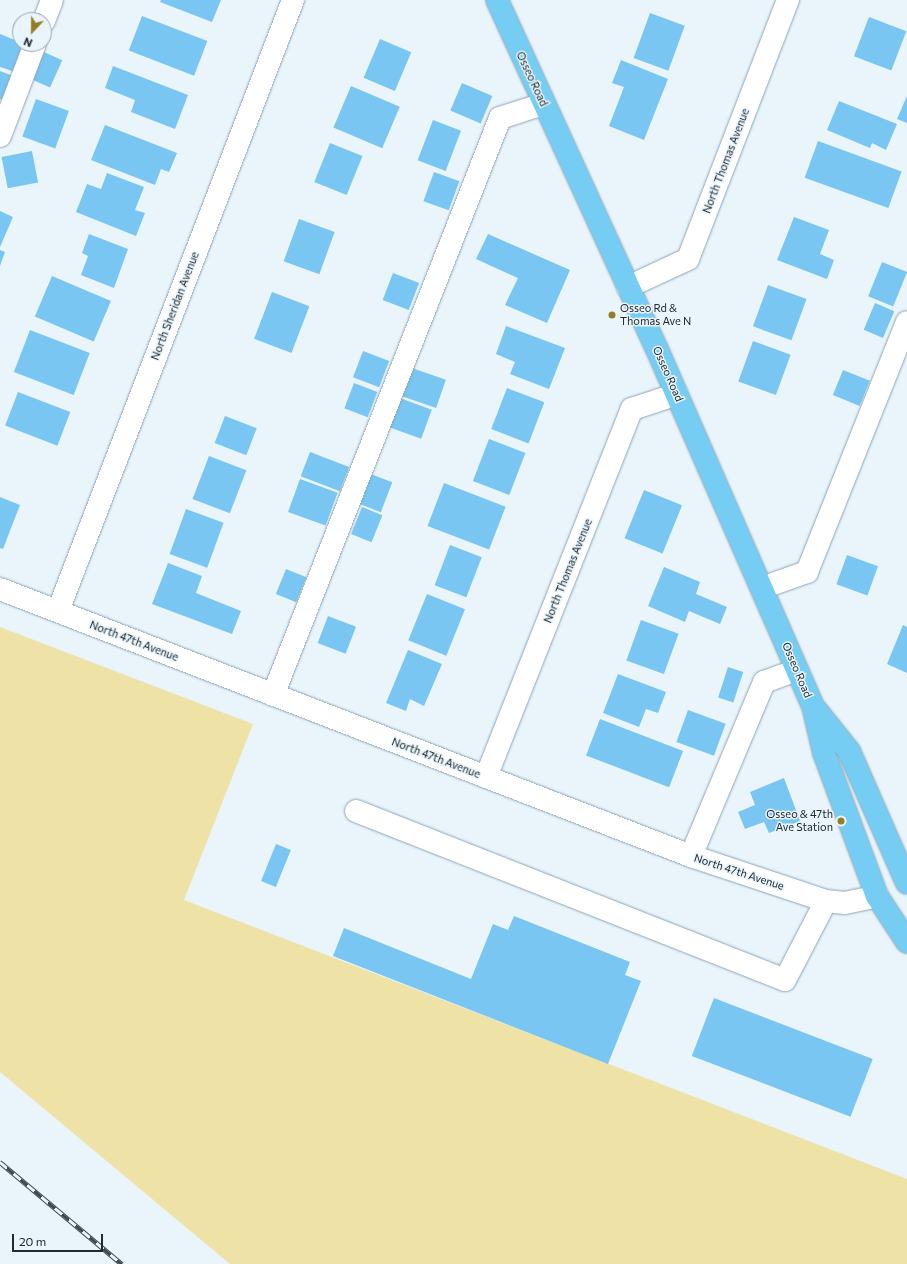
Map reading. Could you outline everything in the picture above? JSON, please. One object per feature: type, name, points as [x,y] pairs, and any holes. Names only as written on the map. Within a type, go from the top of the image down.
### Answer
[{"type":"main road","name":"Osseo Road","points":[[502,2],[543,104],[677,394],[813,706],[824,753],[877,896],[907,942]]},
{"type":"main road","name":"Osseo Road","points":[[813,706],[849,751],[907,883]]},
{"type":"street","points":[[47,12],[52,0]]},
{"type":"street","name":"North Sheridan Avenue","points":[[58,611],[293,0]]},
{"type":"street","name":"North Thomas Avenue","points":[[628,287],[688,259],[788,0]]},
{"type":"street","points":[[0,136],[32,52]]},
{"type":"street","points":[[273,695],[500,118],[543,104]]},
{"type":"street","points":[[762,588],[807,572],[907,322]]},
{"type":"street","name":"North Thomas Avenue","points":[[486,777],[632,408],[677,394]]},
{"type":"street","name":"North 47th Avenue","points":[[0,589],[691,856],[826,901],[845,903],[877,896]]},
{"type":"street","points":[[691,856],[764,682],[797,670]]},
{"type":"street","points":[[356,811],[785,980],[826,901]]},
{"type":"shaded area","points":[[0,627],[253,724],[184,900],[907,1179],[907,1264],[230,1264],[0,1072]]},
{"type":"building","points":[[161,0],[221,0],[212,22],[160,2]]},
{"type":"building","points":[[650,13],[685,26],[668,71],[634,58]]},
{"type":"building","points":[[142,16],[207,41],[194,76],[129,51]]},
{"type":"building","points":[[869,17],[906,31],[891,71],[854,56]]},
{"type":"building","points":[[0,34],[12,39],[12,52],[22,52],[15,72],[0,67]]},
{"type":"building","points":[[380,39],[411,52],[395,91],[364,78]]},
{"type":"building","points":[[44,52],[62,60],[50,88],[32,79]]},
{"type":"building","points":[[621,60],[668,79],[644,140],[609,126],[624,87],[612,83]]},
{"type":"building","points":[[113,66],[188,95],[175,129],[131,112],[135,100],[105,88]]},
{"type":"building","points":[[0,71],[13,76],[4,100],[0,99]]},
{"type":"building","points":[[462,83],[492,96],[481,124],[450,111]]},
{"type":"building","points":[[351,86],[400,107],[382,148],[333,127]]},
{"type":"building","points":[[907,96],[907,123],[897,119]]},
{"type":"building","points":[[36,99],[69,111],[55,149],[22,137]]},
{"type":"building","points":[[839,101],[897,124],[886,150],[872,143],[870,148],[827,130]]},
{"type":"building","points":[[433,120],[461,131],[446,171],[418,160]]},
{"type":"building","points":[[105,125],[177,153],[169,172],[161,169],[155,185],[91,160]]},
{"type":"building","points":[[818,141],[902,171],[888,208],[805,178]]},
{"type":"building","points":[[330,143],[362,156],[347,195],[314,182]]},
{"type":"building","points":[[32,151],[38,182],[8,188],[2,157]]},
{"type":"building","points":[[434,172],[459,181],[449,210],[423,201]]},
{"type":"building","points":[[107,173],[144,187],[135,210],[145,213],[136,236],[76,212],[87,184],[101,189]]},
{"type":"building","points":[[0,211],[13,217],[0,247]]},
{"type":"building","points":[[794,217],[829,230],[820,254],[834,260],[827,279],[777,260]]},
{"type":"building","points":[[299,219],[335,232],[319,274],[284,261]]},
{"type":"building","points":[[89,234],[128,249],[114,288],[81,275],[88,256],[82,253]]},
{"type":"building","points":[[488,234],[570,270],[547,323],[505,305],[518,278],[476,259]]},
{"type":"building","points":[[0,250],[5,252],[0,266]]},
{"type":"building","points":[[882,262],[907,272],[893,306],[868,296]]},
{"type":"building","points":[[393,273],[419,283],[409,310],[383,300]]},
{"type":"building","points":[[52,276],[111,301],[94,342],[35,317]]},
{"type":"building","points":[[768,285],[807,299],[791,340],[753,326]]},
{"type":"building","points":[[272,292],[309,306],[291,353],[254,339]]},
{"type":"building","points":[[875,303],[894,311],[883,338],[864,330]]},
{"type":"building","points":[[506,326],[565,348],[549,389],[510,374],[515,362],[496,354]]},
{"type":"building","points":[[30,330],[90,353],[74,395],[14,372]]},
{"type":"building","points":[[753,341],[791,355],[776,395],[738,381]]},
{"type":"building","points":[[363,351],[389,361],[379,387],[353,377]]},
{"type":"building","points":[[409,367],[446,380],[436,408],[399,395]]},
{"type":"building","points":[[843,370],[870,381],[860,406],[833,395]]},
{"type":"building","points":[[354,383],[377,392],[368,417],[344,408]]},
{"type":"building","points":[[507,388],[544,402],[529,443],[491,429]]},
{"type":"building","points":[[18,392],[70,412],[57,446],[5,426]]},
{"type":"building","points":[[397,397],[432,410],[421,439],[386,426]]},
{"type":"building","points":[[225,416],[257,428],[246,455],[215,443]]},
{"type":"building","points":[[489,439],[525,453],[509,495],[473,481]]},
{"type":"building","points":[[310,452],[349,467],[340,491],[301,476]]},
{"type":"building","points":[[209,456],[246,470],[230,513],[193,499]]},
{"type":"building","points":[[368,473],[392,482],[381,512],[357,503]]},
{"type":"building","points":[[300,479],[338,493],[326,526],[288,512]]},
{"type":"building","points":[[444,483],[506,507],[489,550],[428,526]]},
{"type":"building","points":[[644,490],[682,505],[663,554],[625,538]]},
{"type":"building","points":[[0,497],[20,505],[3,549],[0,548]]},
{"type":"building","points":[[362,507],[382,515],[372,542],[351,534]]},
{"type":"building","points":[[186,509],[224,523],[207,568],[170,554]]},
{"type":"building","points":[[450,545],[482,557],[466,597],[435,585]]},
{"type":"building","points":[[847,555],[878,566],[867,595],[836,584]]},
{"type":"building","points":[[168,563],[202,576],[196,593],[241,611],[232,634],[152,604]]},
{"type":"building","points":[[664,567],[700,582],[696,594],[727,607],[720,624],[689,611],[685,622],[648,606]]},
{"type":"building","points":[[286,569],[306,577],[296,602],[276,594]]},
{"type":"building","points":[[427,594],[465,609],[446,656],[408,640]]},
{"type":"building","points":[[328,616],[356,627],[346,654],[318,643]]},
{"type":"building","points":[[641,620],[679,634],[664,674],[626,660]]},
{"type":"building","points":[[903,625],[907,627],[907,673],[887,664]]},
{"type":"building","points":[[408,650],[442,664],[424,706],[410,699],[406,711],[386,703]]},
{"type":"building","points":[[728,667],[743,672],[733,702],[718,697]]},
{"type":"building","points":[[618,674],[666,692],[658,713],[646,709],[639,727],[603,713]]},
{"type":"building","points":[[688,710],[726,724],[714,756],[676,742]]},
{"type":"building","points":[[600,719],[683,751],[669,787],[586,755]]},
{"type":"building","points":[[784,778],[800,821],[769,833],[764,822],[745,829],[738,812],[755,805],[750,792]]},
{"type":"building","points":[[276,844],[291,850],[276,887],[261,881]]},
{"type":"building","points":[[514,916],[630,962],[625,975],[641,981],[608,1064],[333,956],[344,928],[471,979],[493,924],[508,930]]},
{"type":"building","points":[[714,998],[873,1059],[850,1117],[692,1056]]},
{"type":"railway","points":[[0,1162],[122,1264]]},
{"type":"place","name":"Osseo Rd & Thomas Ave N","points":[[612,315]]},
{"type":"place","name":"Osseo & 47th Ave Station","points":[[841,821]]}]
